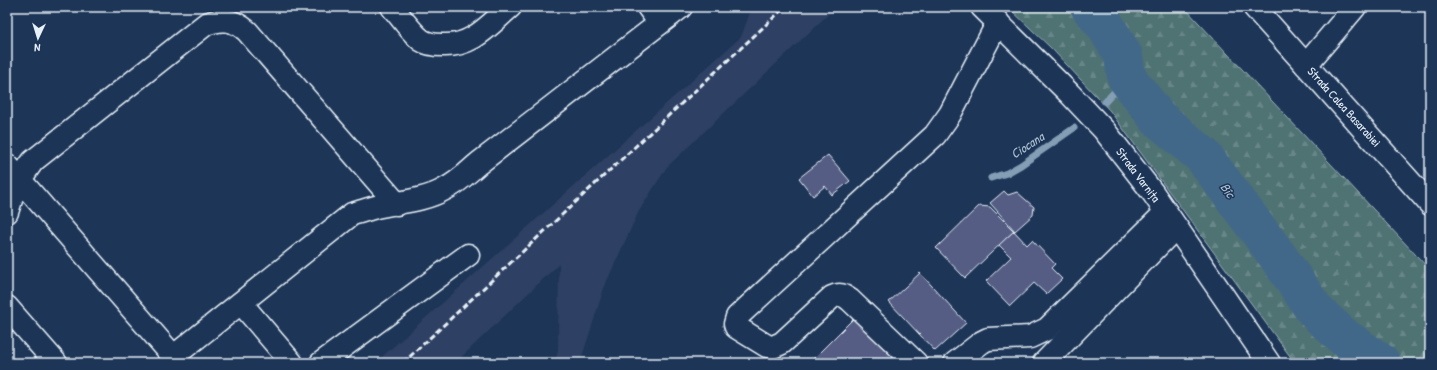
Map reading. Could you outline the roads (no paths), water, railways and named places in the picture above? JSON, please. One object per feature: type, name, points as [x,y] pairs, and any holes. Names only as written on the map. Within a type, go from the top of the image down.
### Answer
[{"type":"street","points":[[392,7],[421,40],[432,45],[447,46],[464,43],[476,38],[510,7]]},
{"type":"street","points":[[11,174],[176,359],[241,303],[352,214],[376,207],[397,204],[432,195],[444,190],[479,163],[654,15],[681,7]]},
{"type":"street","name":"Strada Varnița","points":[[982,7],[1104,130],[1153,193],[1269,363]]},
{"type":"street","points":[[1306,65],[1355,7]]},
{"type":"street","name":"Strada Calea Basarabiei","points":[[1256,8],[1430,204]]},
{"type":"street","points":[[11,174],[33,161],[206,24],[221,20],[239,24],[247,31],[397,204]]},
{"type":"street","points":[[916,363],[843,295],[838,294],[832,297],[782,343],[773,347],[767,346],[736,327],[736,320],[737,317],[935,135],[950,114],[998,22]]},
{"type":"street","points":[[7,212],[16,185],[11,174]]},
{"type":"street","points":[[955,363],[988,339],[1030,337],[1047,329],[1171,220]]},
{"type":"street","points":[[1044,363],[1171,220]]},
{"type":"street","points":[[321,363],[468,255]]},
{"type":"street","points":[[241,303],[292,363]]},
{"type":"street","points":[[7,307],[56,363]]},
{"type":"waterway","name":"Bîc","points":[[1090,7],[1105,25],[1123,55],[1127,78],[1158,118],[1203,156],[1279,258],[1316,312],[1345,338],[1381,363]]},
{"type":"waterway","name":"Ciocana","points":[[1105,102],[1127,78]]},
{"type":"waterway","name":"Ciocana","points":[[991,178],[1007,173],[1021,165],[1074,128]]},
{"type":"railway","points":[[403,363],[785,7]]}]
